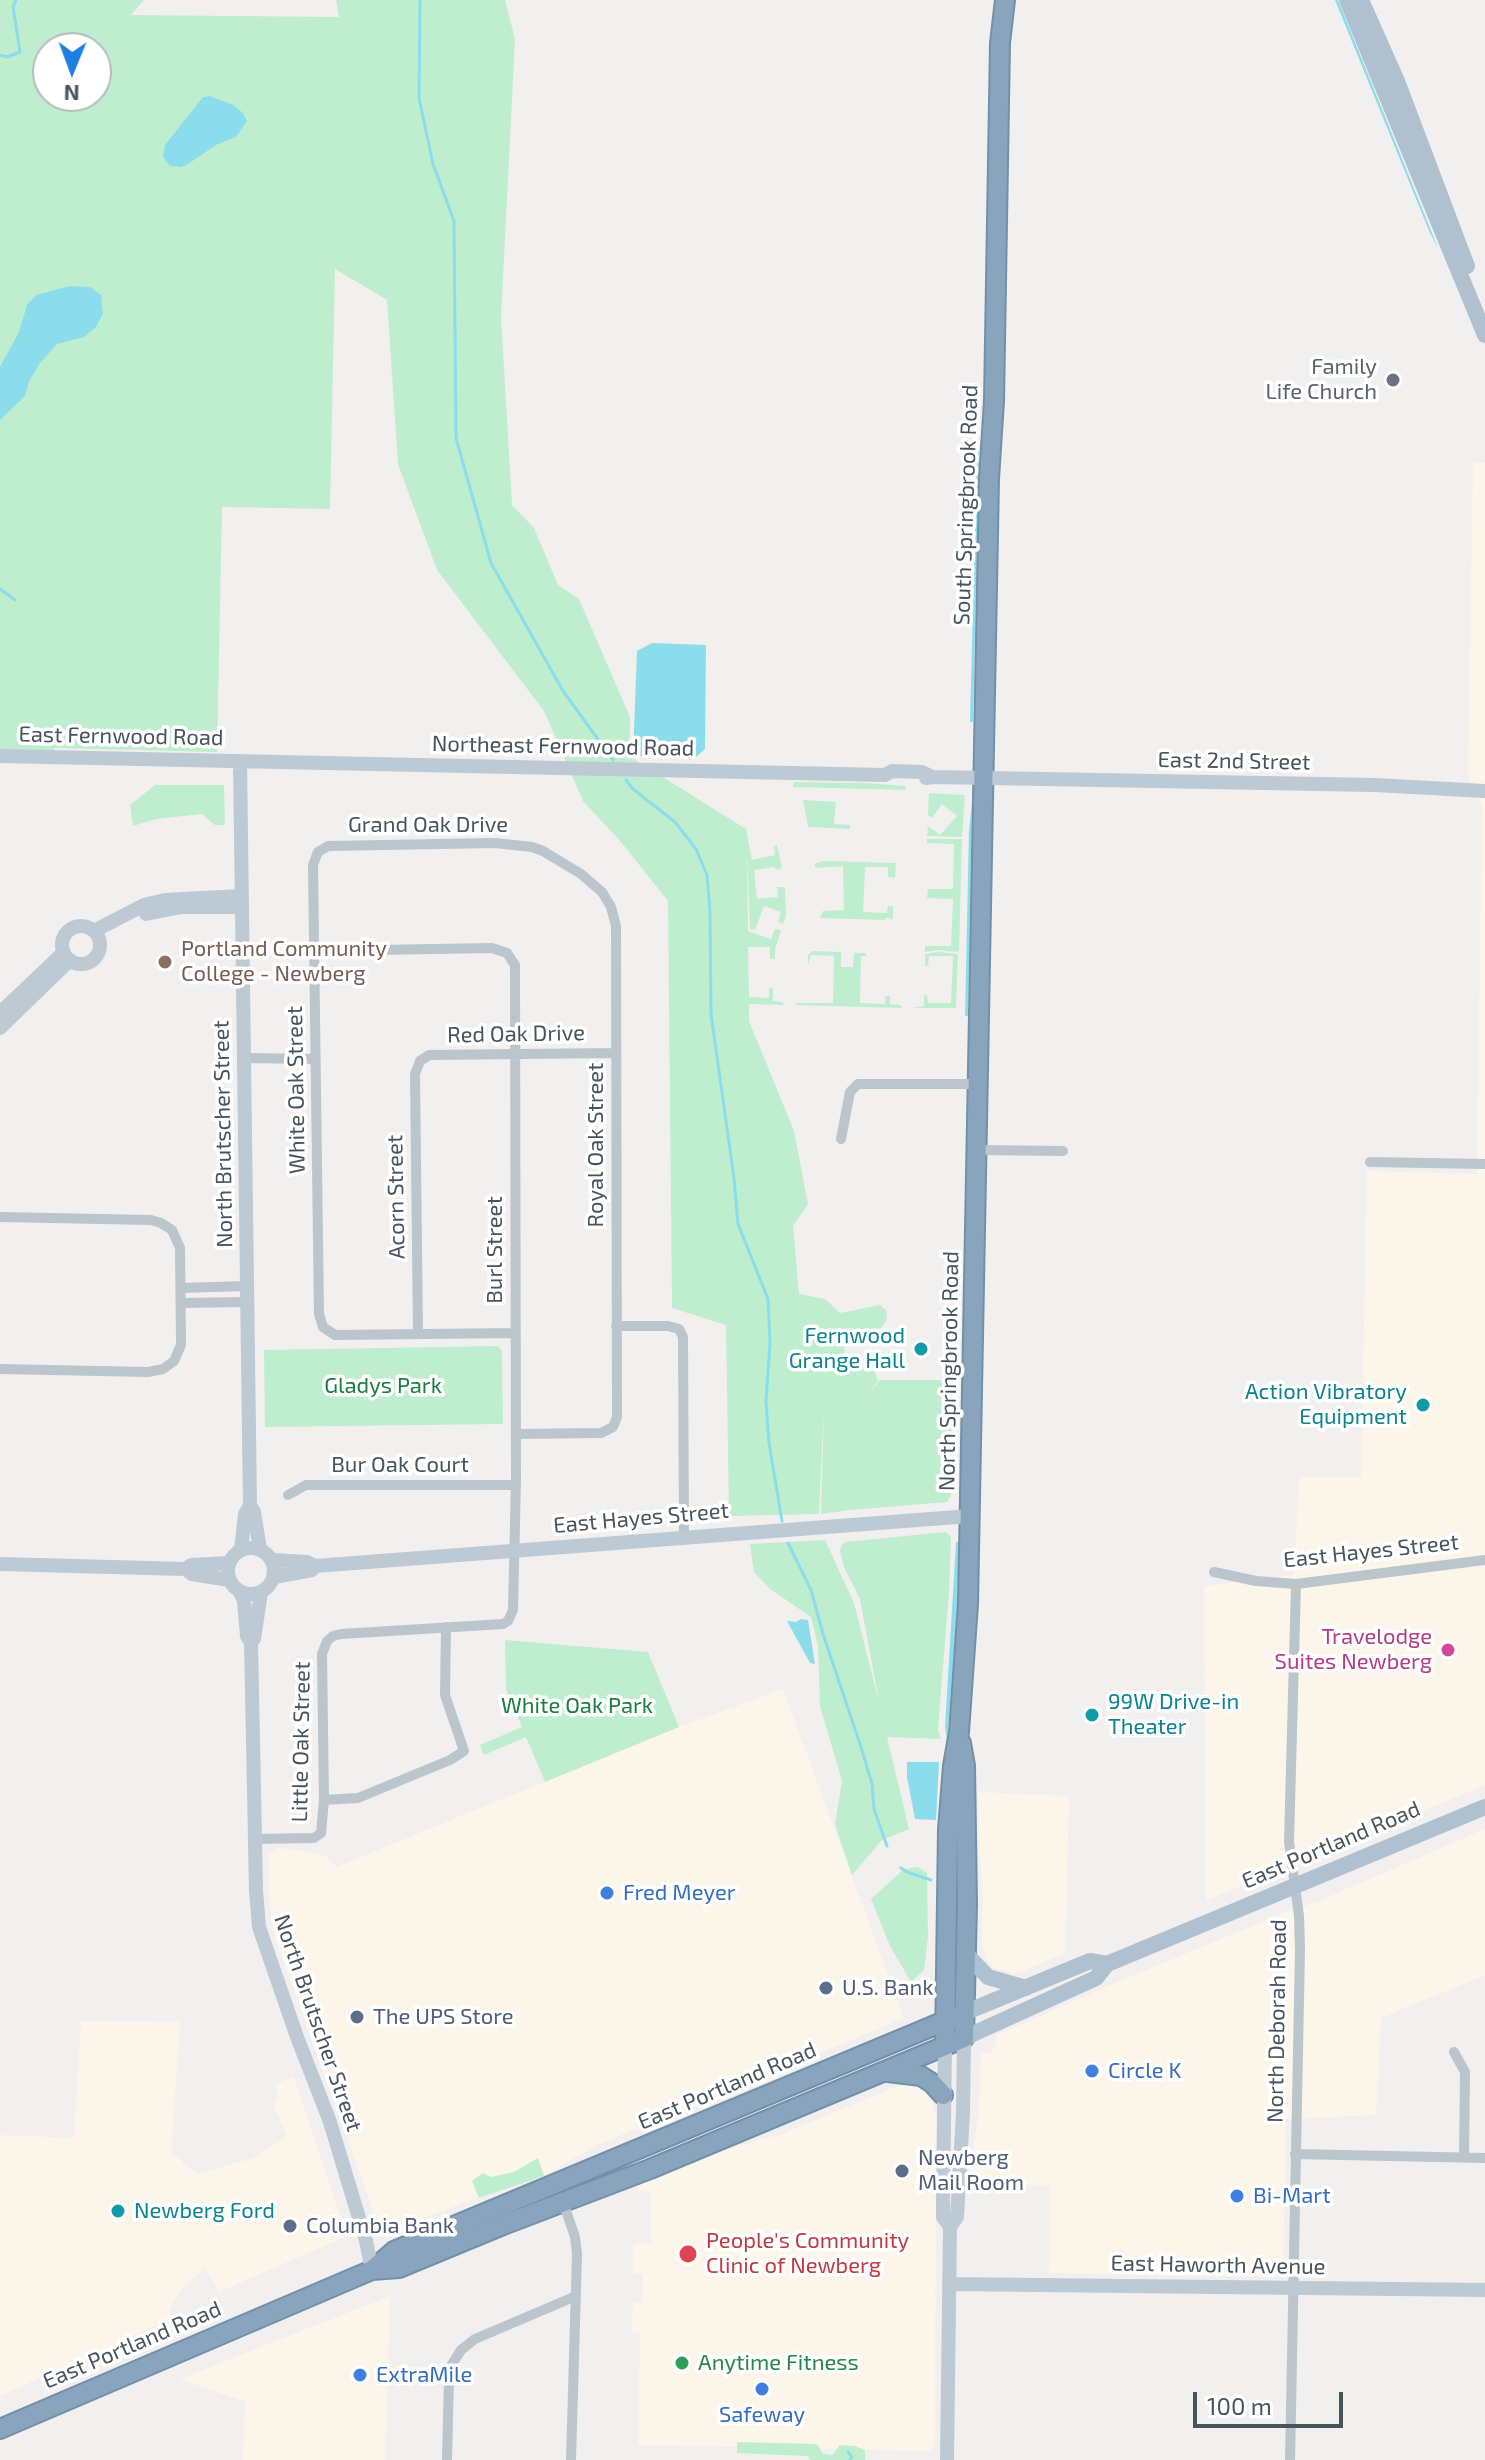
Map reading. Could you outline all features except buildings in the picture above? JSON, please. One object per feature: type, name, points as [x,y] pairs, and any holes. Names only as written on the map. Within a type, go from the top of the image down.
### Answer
[{"type":"highway","name":"South Springbrook Road","points":[[979,1011],[1000,43],[1005,0]]},
{"type":"highway","name":"North Springbrook Road","points":[[945,2046],[948,1829],[968,1604],[979,1011]]},
{"type":"highway","name":"North Springbrook Road","points":[[959,1732],[965,1766],[967,1955],[964,2038]]},
{"type":"highway","points":[[953,1766],[959,1775],[958,1804],[965,1804]]},
{"type":"highway","name":"East Portland Road","points":[[0,2429],[372,2270],[394,2251],[964,2013]]},
{"type":"highway","name":"East Portland Road","points":[[372,2270],[399,2268],[664,2164],[964,2038]]},
{"type":"highway","points":[[885,2072],[921,2076],[943,2095]]},
{"type":"main road","points":[[1347,0],[1485,335]]},
{"type":"main road","points":[[1361,0],[1397,81],[1485,312]]},
{"type":"main road","name":"East Portland Road","points":[[964,2038],[1096,1978],[1107,1964],[1485,1807]]},
{"type":"main road","points":[[967,1955],[988,1977],[1026,1988]]},
{"type":"main road","name":"East Portland Road","points":[[964,2013],[1090,1961],[1107,1964]]},
{"type":"street","name":"East Fernwood Road","points":[[0,756],[240,761]]},
{"type":"street","name":"Northeast Fernwood Road","points":[[240,761],[885,775],[892,779],[922,780],[932,777],[983,779]]},
{"type":"street","name":"North Brutscher Street","points":[[240,761],[250,1506],[254,1512],[260,1549]]},
{"type":"street","name":"East 2nd Street","points":[[983,779],[1375,785],[1485,791]]},
{"type":"street","name":"Grand Oak Drive","points":[[318,852],[328,846],[518,844],[543,851],[581,874]]},
{"type":"street","name":"White Oak Street","points":[[318,852],[313,865],[319,1314],[323,1327],[335,1335],[418,1334]]},
{"type":"street","name":"Royal Oak Street","points":[[516,1434],[601,1433],[613,1427],[617,1417],[616,926],[611,907],[602,892],[581,874]]},
{"type":"street","points":[[96,934],[105,923],[144,905],[165,900],[242,902]]},
{"type":"street","points":[[85,926],[96,934],[100,945],[95,957],[85,963],[67,956],[63,939],[72,928],[85,926]]},
{"type":"street","name":"Burl Street","points":[[315,951],[492,948],[507,953],[515,965],[516,1434],[513,1610],[508,1621],[497,1625],[446,1627]]},
{"type":"street","points":[[0,1013],[67,956]]},
{"type":"street","points":[[0,1028],[67,956]]},
{"type":"street","name":"Red Oak Drive","points":[[420,1061],[429,1055],[615,1053]]},
{"type":"street","points":[[244,1058],[315,1059]]},
{"type":"street","name":"Acorn Street","points":[[418,1334],[415,1074],[420,1061]]},
{"type":"street","points":[[841,1139],[850,1092],[858,1084],[977,1084]]},
{"type":"street","points":[[976,1150],[1063,1151]]},
{"type":"street","points":[[1370,1162],[1485,1164]]},
{"type":"street","points":[[0,1217],[151,1220],[161,1223],[172,1230],[178,1239],[181,1288],[181,1345],[174,1361],[163,1369],[148,1372],[0,1369]]},
{"type":"street","points":[[181,1288],[247,1286]]},
{"type":"street","points":[[181,1303],[247,1302]]},
{"type":"street","points":[[616,1326],[668,1326],[679,1329],[683,1337],[684,1536]]},
{"type":"street","points":[[418,1334],[515,1333]]},
{"type":"street","name":"Bur Oak Court","points":[[288,1495],[306,1485],[515,1485]]},
{"type":"street","name":"North Brutscher Street","points":[[241,1550],[245,1514],[250,1506]]},
{"type":"street","name":"East Hayes Street","points":[[272,1560],[307,1562],[315,1566],[970,1516]]},
{"type":"street","points":[[0,1564],[186,1569],[192,1574],[229,1580],[247,1595],[261,1592],[271,1584],[274,1577],[272,1560],[260,1549],[241,1550],[229,1563],[229,1580]]},
{"type":"street","name":"East Hayes Street","points":[[1214,1572],[1256,1581],[1296,1584],[1485,1560]]},
{"type":"street","points":[[186,1569],[191,1565],[229,1563]]},
{"type":"street","name":"East Hayes Street","points":[[274,1577],[312,1570],[315,1566]]},
{"type":"street","name":"North Deborah Road","points":[[1290,2460],[1300,1949],[1289,1842],[1296,1584]]},
{"type":"street","name":"North Brutscher Street","points":[[240,1592],[244,1601],[247,1636],[251,1642],[256,1911],[262,1940],[330,2122],[372,2270]]},
{"type":"street","name":"North Brutscher Street","points":[[251,1642],[256,1636],[261,1592]]},
{"type":"street","points":[[324,1800],[358,1798],[450,1760],[464,1751],[445,1695],[446,1627]]},
{"type":"street","name":"Little Oak Street","points":[[255,1839],[314,1838],[321,1833],[324,1800],[322,1654],[327,1641],[333,1636],[446,1627]]},
{"type":"street","name":"North Springbrook Road","points":[[947,2460],[950,2227],[957,2217],[964,2038]]},
{"type":"street","name":"North Springbrook Road","points":[[945,2046],[943,2217],[950,2227]]},
{"type":"street","points":[[1454,2052],[1465,2072],[1464,2157]]},
{"type":"street","points":[[1295,2154],[1485,2158]]},
{"type":"street","points":[[563,2202],[575,2237],[571,2460]]},
{"type":"street","name":"East Haworth Avenue","points":[[949,2284],[1485,2290]]},
{"type":"street","points":[[447,2460],[449,2377],[457,2355],[475,2339],[576,2296]]},
{"type":"shaded area","points":[[1473,463],[1485,463],[1485,1785],[1206,1901],[1204,1586],[1294,1575],[1299,1477],[1361,1477],[1367,1171],[1477,1174],[1482,807],[1468,777]]},
{"type":"shaded area","points":[[783,1689],[904,2018],[597,2145],[540,2178],[400,2227],[378,2224],[277,1944],[270,1902],[269,1854],[278,1848],[310,1852],[327,1857],[336,1867],[679,1727]]},
{"type":"shaded area","points":[[978,1792],[1069,1796],[1065,1953],[1023,1971],[1012,1973],[992,1967],[982,1944],[983,1884]]},
{"type":"shaded area","points":[[1485,1829],[1485,1975],[1381,2018],[1376,2115],[1286,2119],[1283,2272],[1279,2277],[1049,2273],[1050,2186],[968,2183],[979,2111],[981,2054],[990,2053],[995,2047],[997,2035]]},
{"type":"shaded area","points":[[81,2021],[180,2022],[171,2155],[181,2158],[183,2164],[198,2174],[253,2158],[287,2137],[274,2106],[279,2096],[275,2084],[294,2077],[347,2236],[219,2292],[205,2267],[179,2292],[170,2310],[170,2319],[0,2396],[0,2135],[74,2138]]},
{"type":"shaded area","points":[[911,2084],[927,2093],[936,2117],[935,2446],[932,2451],[638,2445],[640,2333],[632,2332],[633,2302],[642,2302],[643,2274],[633,2273],[633,2244],[651,2243],[651,2194],[638,2190],[637,2186],[730,2148],[782,2134],[898,2086]]},
{"type":"shaded area","points":[[390,2296],[385,2460],[243,2460],[245,2402],[180,2379]]},
{"type":"green space","points":[[0,0],[144,0],[131,15],[339,17],[336,0],[505,0],[515,39],[501,317],[512,505],[534,528],[558,585],[579,599],[630,717],[629,756],[746,829],[752,860],[775,855],[774,846],[777,845],[782,868],[754,870],[757,899],[778,897],[777,887],[785,887],[786,916],[783,924],[778,922],[781,912],[764,906],[755,930],[750,929],[747,851],[748,931],[771,939],[775,929],[781,930],[775,959],[770,959],[770,947],[748,947],[749,997],[769,998],[769,988],[773,988],[773,1001],[784,1005],[749,1004],[749,1021],[794,1131],[808,1204],[793,1226],[799,1294],[825,1299],[840,1313],[880,1305],[886,1310],[887,1319],[881,1328],[852,1334],[844,1343],[845,1363],[875,1372],[878,1380],[864,1402],[879,1380],[953,1382],[951,1495],[947,1502],[821,1514],[824,1405],[819,1514],[729,1516],[726,1325],[672,1308],[668,901],[621,842],[583,801],[544,711],[437,570],[398,464],[387,300],[335,269],[330,509],[222,507],[217,752],[54,748],[55,753],[0,752]]},
{"type":"green space","points":[[794,782],[866,783],[905,786],[906,790],[793,787]]},
{"type":"green space","points":[[155,785],[224,785],[225,825],[215,825],[202,814],[156,819],[133,826],[130,805]]},
{"type":"green space","points":[[929,793],[965,795],[962,837],[927,836],[928,826],[940,835],[957,816],[942,804],[932,818],[928,815]]},
{"type":"green space","points":[[803,800],[836,802],[834,824],[850,825],[850,829],[808,827]]},
{"type":"green space","points":[[927,839],[962,839],[959,952],[925,952],[925,946],[951,946],[953,899],[927,898],[928,889],[953,889],[954,844],[927,843]]},
{"type":"green space","points":[[823,861],[896,863],[895,878],[888,877],[888,867],[865,867],[863,912],[887,913],[888,906],[893,906],[893,918],[820,918],[823,911],[844,910],[843,866],[816,868],[814,864]]},
{"type":"green space","points":[[813,951],[841,952],[841,967],[853,967],[854,953],[866,953],[866,956],[861,956],[860,1003],[885,1004],[885,996],[890,996],[890,1004],[902,1008],[794,1005],[833,1003],[834,956],[811,955],[808,965],[808,955]]},
{"type":"green space","points":[[925,954],[958,954],[956,1008],[912,1008],[924,1006],[924,995],[927,995],[928,1003],[951,1003],[953,956],[929,956],[928,966],[925,966]]},
{"type":"green space","name":"Gladys Park","points":[[498,1346],[502,1351],[503,1424],[265,1427],[264,1350]]},
{"type":"green space","points":[[946,1532],[951,1537],[938,1729],[941,1739],[887,1737],[909,1829],[882,1840],[852,1875],[835,1824],[842,1781],[820,1706],[818,1646],[811,1617],[770,1589],[754,1572],[750,1544],[825,1540],[854,1603],[879,1702],[860,1599],[844,1567],[841,1546],[845,1542]]},
{"type":"green space","name":"White Oak Park","points":[[505,1640],[648,1652],[679,1727],[545,1782],[526,1737],[484,1755],[480,1745],[522,1727],[506,1689]]},
{"type":"green space","points":[[918,1867],[927,1873],[928,1936],[924,1970],[911,1982],[890,1946],[871,1899],[904,1869]]},
{"type":"green space","points":[[538,2158],[544,2176],[479,2198],[472,2181],[483,2173],[491,2177],[514,2172]]},
{"type":"green space","points":[[737,2442],[817,2444],[823,2454],[832,2455],[840,2445],[855,2446],[865,2450],[865,2460],[810,2460],[807,2456],[737,2453]]},
{"type":"water","points":[[1335,0],[1338,0],[1438,248],[1430,233]]},
{"type":"water","points":[[210,96],[233,105],[247,121],[236,137],[216,145],[188,164],[170,166],[163,157],[165,145],[203,97]]},
{"type":"water","points":[[70,286],[90,287],[101,295],[103,314],[96,327],[84,337],[57,344],[40,363],[25,396],[0,420],[0,367],[19,332],[27,305],[36,295]]},
{"type":"water","points":[[977,450],[973,722],[970,722]]},
{"type":"water","points":[[652,643],[706,645],[705,749],[695,758],[633,756],[637,651]]},
{"type":"water","points":[[972,804],[968,1016],[965,1016],[969,830]]},
{"type":"water","points":[[956,1542],[959,1542],[959,1586],[947,1742],[945,1727]]},
{"type":"water","points":[[808,1620],[815,1664],[810,1663],[787,1621]]},
{"type":"water","points":[[907,1762],[939,1762],[936,1820],[915,1819]]},
{"type":"waterway","points":[[0,55],[7,57],[20,52],[13,7],[16,0]]},
{"type":"waterway","points":[[420,0],[419,98],[433,164],[454,221],[456,438],[491,563],[563,691],[613,760]]},
{"type":"waterway","points":[[0,589],[15,600]]},
{"type":"waterway","points":[[626,780],[675,822],[696,849],[707,875],[711,1014],[738,1224],[768,1299],[770,1342],[766,1402],[769,1443],[782,1521]]},
{"type":"waterway","points":[[788,1543],[811,1590],[872,1784],[874,1809],[887,1846]]},
{"type":"waterway","points":[[901,1868],[931,1880]]},
{"type":"waterway","points":[[848,2452],[852,2457],[850,2460]]},
{"type":"place","name":"Family Life Church","points":[[1393,380]]},
{"type":"place","name":"Portland Community College - Newberg","points":[[165,962]]},
{"type":"place","name":"Fernwood Grange Hall","points":[[921,1349]]},
{"type":"place","name":"Action Vibratory Equipment","points":[[1423,1405]]},
{"type":"place","name":"Travelodge Suites Newberg","points":[[1448,1650]]},
{"type":"place","name":"99W Drive-in Theater","points":[[1092,1715]]},
{"type":"place","name":"Fred Meyer","points":[[607,1893]]},
{"type":"place","name":"U.S. Bank","points":[[826,1988]]},
{"type":"place","name":"The UPS Store","points":[[357,2017]]},
{"type":"place","name":"Circle K","points":[[1092,2071]]},
{"type":"place","name":"Newberg Mail Room","points":[[902,2171]]},
{"type":"place","name":"Bi-Mart","points":[[1237,2196]]},
{"type":"place","name":"Newberg Ford","points":[[118,2211]]},
{"type":"place","name":"Columbia Bank","points":[[290,2226]]},
{"type":"place","name":"People's Community Clinic of Newberg","points":[[688,2254]]},
{"type":"place","name":"Anytime Fitness","points":[[682,2363]]},
{"type":"place","name":"ExtraMile","points":[[360,2375]]},
{"type":"place","name":"Safeway","points":[[762,2389]]}]
